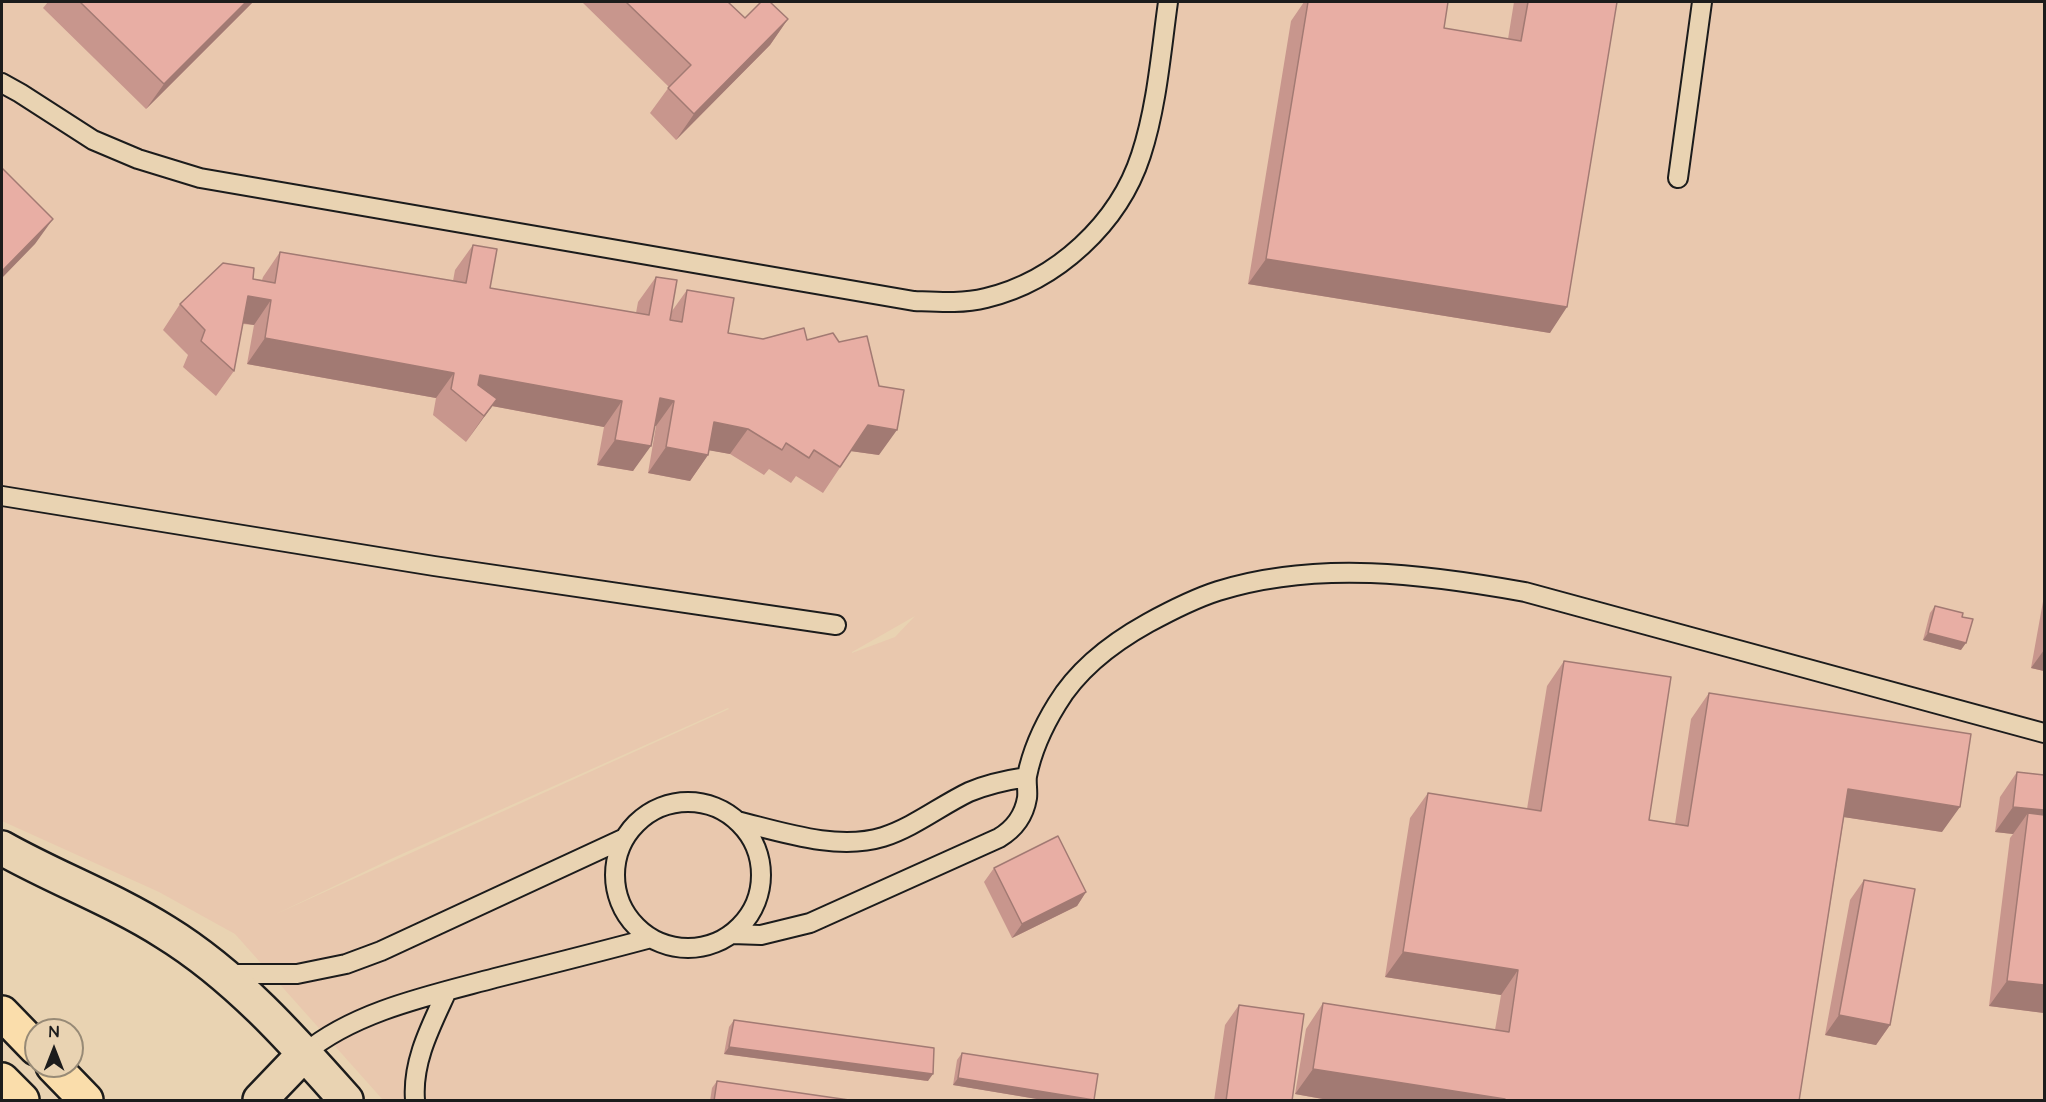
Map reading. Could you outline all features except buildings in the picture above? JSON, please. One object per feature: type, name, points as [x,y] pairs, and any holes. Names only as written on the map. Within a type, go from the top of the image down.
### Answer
[{"type":"highway","points":[[2,1013],[24,1036]]},
{"type":"highway","points":[[64,1078],[86,1101]]},
{"type":"highway","points":[[2,1080],[22,1101]]},
{"type":"street","points":[[2,848],[166,932],[221,974],[305,1053],[346,1101]]},
{"type":"street","points":[[260,1101],[305,1053]]},
{"type":"lane","points":[[2,83],[93,140],[138,159],[209,180],[914,301],[949,303],[987,298],[1026,284],[1054,268],[1108,219],[1126,190],[1141,156],[1149,122],[1168,2]]},
{"type":"lane","points":[[1678,178],[1702,2]]},
{"type":"lane","points":[[2,496],[434,566],[836,625]]},
{"type":"lane","points":[[732,934],[761,935],[810,923],[989,844],[1010,832],[1021,816],[1027,798],[1027,777],[1046,724],[1072,682],[1118,640],[1176,608],[1218,591],[1268,580],[1363,573],[1444,579],[1525,592],[2044,733]]},
{"type":"lane","points":[[737,821],[827,840],[869,840],[907,826],[980,788],[1005,780],[1027,777]]},
{"type":"lane","points":[[693,802],[709,805],[737,821],[751,837],[759,857],[762,879],[757,899],[747,919],[720,942],[685,948],[664,944],[635,927],[624,911],[617,893],[615,874],[617,856],[634,825],[647,814],[661,807],[693,802]]},
{"type":"lane","points":[[221,974],[297,974],[346,964],[381,951],[625,838]]},
{"type":"lane","points":[[305,1053],[336,1030],[354,1022],[447,991],[651,938]]},
{"type":"lane","points":[[415,1101],[414,1082],[421,1052],[447,991]]},
{"type":"shaded area","points":[[2,2],[2044,2],[2044,1100],[383,1100],[235,934],[159,892],[2,821]],"holes":[[[915,616],[895,637],[852,653],[852,652]],[[729,709],[276,914],[393,858]]]}]
